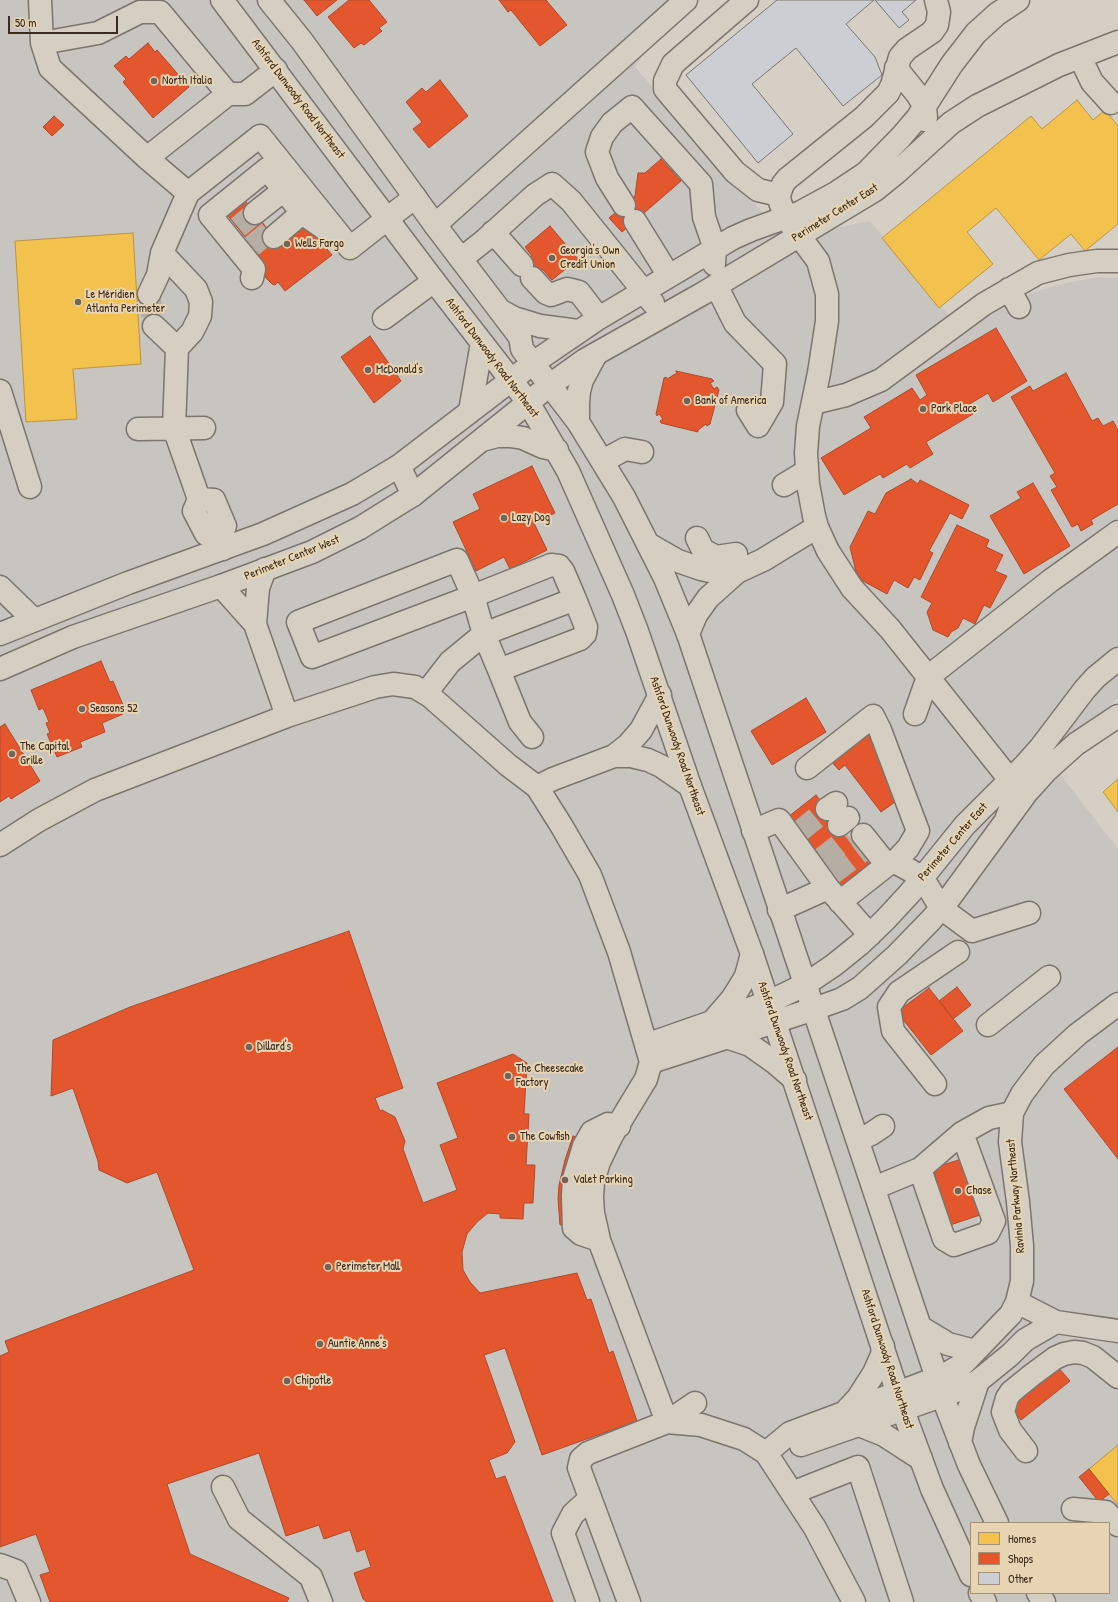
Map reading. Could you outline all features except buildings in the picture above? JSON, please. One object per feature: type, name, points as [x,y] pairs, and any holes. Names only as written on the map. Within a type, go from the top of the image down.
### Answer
[{"type":"main road","points":[[40,0],[42,43],[50,68],[147,158],[188,193]]},
{"type":"main road","name":"Ashford Dunwoody Road Northeast","points":[[222,0],[434,281],[528,402],[557,450],[571,478],[623,595],[660,695],[690,786],[772,1011],[900,1401],[932,1489],[970,1573]]},
{"type":"main road","points":[[269,0],[302,40],[415,197],[520,337],[522,349],[578,422],[603,461],[650,545],[671,590],[688,634],[779,910],[806,984],[960,1443],[977,1483],[996,1522]]},
{"type":"main road","points":[[435,224],[686,0]]},
{"type":"main road","points":[[747,0],[673,64],[665,81],[665,89],[735,172],[758,190],[779,195]]},
{"type":"main road","points":[[936,0],[939,9],[939,17],[935,29],[903,53],[898,61],[892,85],[888,93],[877,105],[787,179],[783,184],[779,195],[780,202],[793,227],[818,261],[825,285],[828,303],[827,320],[808,426],[806,453],[811,502],[818,528],[828,551],[852,588],[890,629],[1013,784],[1014,799],[1006,820]]},
{"type":"main road","name":"Perimeter Center East","points":[[550,385],[571,368],[716,285],[793,227],[818,204],[866,173],[902,137],[925,107],[952,64],[976,33],[997,14],[1018,0]]},
{"type":"main road","points":[[42,43],[98,33],[140,12],[160,12],[228,94]]},
{"type":"main road","name":"Perimeter Center East","points":[[534,363],[598,318],[732,238],[751,230],[793,227],[848,206],[885,182],[951,124],[977,106],[1059,65],[1118,42]]},
{"type":"main road","points":[[1080,57],[1092,82],[1111,102]]},
{"type":"main road","points":[[848,206],[920,129],[926,117],[925,107],[917,94],[896,68]]},
{"type":"main road","points":[[147,158],[228,94],[245,94],[276,70]]},
{"type":"main road","points":[[461,259],[535,196],[552,184],[572,201],[644,291],[672,311],[706,283],[714,270],[715,249],[704,217],[701,184],[632,107],[612,123],[602,137],[597,152],[607,178],[669,276]]},
{"type":"main road","points":[[149,294],[158,275],[162,253],[188,193],[260,136],[355,254],[388,219],[415,197]]},
{"type":"main road","points":[[286,192],[324,229],[331,224]]},
{"type":"main road","points":[[286,192],[260,219],[286,192]]},
{"type":"main road","points":[[238,240],[210,215],[286,192]]},
{"type":"main road","points":[[493,232],[546,293],[551,295],[567,289],[579,292],[598,318]]},
{"type":"main road","points":[[162,253],[196,289],[201,302],[200,316],[192,332],[177,348],[174,428],[199,499],[194,511],[206,534],[221,545],[228,583],[255,624],[286,716]]},
{"type":"main road","points":[[813,403],[846,395],[881,380],[984,304],[1014,298],[1038,273],[1054,268],[1083,263],[1118,261]]},
{"type":"main road","points":[[384,318],[434,281]]},
{"type":"main road","points":[[716,285],[735,323],[775,364],[772,402],[758,426],[748,410]]},
{"type":"main road","points":[[498,309],[514,318],[547,327],[578,331]]},
{"type":"main road","points":[[154,326],[177,348]]},
{"type":"main road","points":[[470,411],[482,343]]},
{"type":"main road","points":[[578,422],[579,391],[582,380],[596,354]]},
{"type":"main road","points":[[0,634],[221,545],[302,517],[345,497],[399,466],[534,363]]},
{"type":"main road","name":"Perimeter Center West","points":[[0,669],[73,637],[228,583],[312,552],[336,541],[413,495],[550,385]]},
{"type":"main road","points":[[0,391],[30,487]]},
{"type":"main road","points":[[138,429],[204,428]]},
{"type":"main road","points":[[482,440],[498,436],[510,436],[524,438],[543,447],[557,450]]},
{"type":"main road","points":[[603,461],[625,449],[642,452]]},
{"type":"main road","points":[[399,466],[413,495]]},
{"type":"main road","points":[[784,485],[807,471]]},
{"type":"main road","points":[[697,538],[703,550],[716,557],[736,563],[763,560],[818,528]]},
{"type":"main road","points":[[915,714],[928,677],[1050,581],[1118,532]]},
{"type":"main road","points":[[650,545],[678,561],[724,574],[736,563]]},
{"type":"main road","points":[[500,670],[580,639],[585,634],[586,627],[563,571],[559,566],[551,565],[473,596],[312,657],[298,622],[457,560],[473,596],[484,634],[520,722],[532,736]]},
{"type":"main road","points":[[688,634],[696,615],[736,563]]},
{"type":"main road","points":[[255,624],[258,588],[265,569]]},
{"type":"main road","points":[[0,587],[34,620]]},
{"type":"main road","points":[[426,694],[450,662],[484,634],[575,599]]},
{"type":"main road","name":"Perimeter Center East","points":[[772,1011],[806,984],[834,965],[886,920],[965,825],[1025,765],[1057,728],[1085,689],[1096,677],[1118,659]]},
{"type":"main road","points":[[0,846],[39,820],[95,790],[286,716],[381,686],[393,684],[414,687],[426,694],[513,769],[537,787],[590,875],[619,952],[648,1053],[646,1079],[619,1126],[608,1124],[592,1132],[584,1146],[574,1179],[574,1228],[581,1234],[600,1230],[667,1422]]},
{"type":"main road","points":[[537,787],[553,779],[614,756],[628,745],[641,730],[660,695]]},
{"type":"main road","points":[[807,768],[873,716],[880,730],[918,831],[908,848],[891,864],[816,864]]},
{"type":"main road","points":[[648,1053],[772,1011],[814,1009],[842,999],[860,988],[896,956],[941,908],[1027,792],[1046,771],[1076,744],[1118,716]]},
{"type":"main road","points":[[614,756],[631,756],[648,760],[661,766],[690,786]]},
{"type":"main road","points":[[1010,780],[1021,781],[1046,771]]},
{"type":"main road","points":[[753,831],[779,820],[816,864],[870,935]]},
{"type":"main road","points":[[850,828],[891,864],[922,877],[941,908],[972,931]]},
{"type":"main road","points":[[779,910],[816,864]]},
{"type":"main road","points":[[935,1084],[893,1031],[889,1007],[899,992],[954,958],[972,931],[1029,913]]},
{"type":"main road","points":[[719,1029],[746,976],[752,954]]},
{"type":"main road","points":[[988,1025],[1024,1004],[1049,977]]},
{"type":"main road","name":"Ravinia Parkway Northeast","points":[[940,1386],[1002,1325],[1018,1302],[1022,1281],[1022,1246],[1010,1142],[1012,1113],[1022,1094],[1044,1065],[1078,1034],[1118,1004]]},
{"type":"main road","points":[[719,1029],[750,1045],[774,1062],[795,1080]]},
{"type":"main road","points":[[874,1188],[920,1169],[962,1133],[989,1118],[1012,1113]]},
{"type":"main road","points":[[858,1140],[883,1126]]},
{"type":"main road","points":[[920,1169],[944,1239],[954,1245],[988,1233],[994,1220],[962,1133]]},
{"type":"main road","points":[[1018,1302],[1056,1322],[1118,1331]]},
{"type":"main road","name":"Ravinia Parkway Northeast","points":[[766,1453],[795,1447],[852,1419],[940,1386],[978,1381],[1010,1355],[1025,1340],[1056,1322]]},
{"type":"main road","points":[[920,1327],[948,1344],[975,1351]]},
{"type":"main road","points":[[883,1346],[882,1355],[874,1373],[858,1398],[852,1419],[884,1435],[921,1459]]},
{"type":"main road","points":[[1026,1451],[1010,1430],[1003,1412],[1007,1398],[1011,1392],[1032,1375],[1055,1358],[1074,1352],[1084,1353],[1093,1357],[1118,1377]]},
{"type":"main road","points":[[960,1443],[978,1381]]},
{"type":"main road","points":[[629,1602],[579,1468],[581,1459],[588,1453],[667,1422],[695,1403]]},
{"type":"main road","points":[[667,1422],[701,1425],[744,1439],[766,1453],[815,1528],[854,1602]]},
{"type":"main road","points":[[792,1493],[858,1467],[902,1602]]},
{"type":"main road","points":[[224,1487],[239,1519],[311,1577],[321,1602]]},
{"type":"main road","points":[[588,1602],[563,1533],[573,1514],[584,1504],[592,1503]]},
{"type":"main road","points":[[1073,1509],[1106,1512],[1118,1525]]},
{"type":"main road","points":[[0,1565],[16,1571],[29,1602]]},
{"type":"shaded area","points":[[0,0],[680,0],[635,67],[785,238],[870,221],[961,330],[999,306],[1031,293],[1066,283],[1100,277],[1118,278],[1118,699],[1046,756],[1118,849],[1118,1602],[0,1602]]},
{"type":"tunnel","points":[[238,227],[255,213]]},
{"type":"tunnel","points":[[252,246],[270,231]]},
{"type":"tunnel","points":[[149,294],[154,326]]},
{"type":"tunnel","points":[[799,832],[827,809]]},
{"type":"tunnel","points":[[821,859],[849,837]]},
{"type":"tunnel","points":[[832,874],[861,852]]},
{"type":"place","name":"North Italia","points":[[154,81]]},
{"type":"place","name":"Wells Fargo","points":[[287,244]]},
{"type":"place","name":"Georgia's Own Credit Union","points":[[552,258]]},
{"type":"place","name":"Le Méridien Atlanta Perimeter","points":[[78,302]]},
{"type":"place","name":"McDonald's","points":[[368,370]]},
{"type":"place","name":"Bank of America","points":[[687,401]]},
{"type":"place","name":"Park Place","points":[[923,409]]},
{"type":"place","name":"Lazy Dog","points":[[504,518]]},
{"type":"place","name":"Seasons 52","points":[[82,709]]},
{"type":"place","name":"The Capital Grille","points":[[12,754]]},
{"type":"place","name":"Dillard's","points":[[249,1047]]},
{"type":"place","name":"The Cheesecake Factory","points":[[508,1076]]},
{"type":"place","name":"The Cowfish","points":[[512,1137]]},
{"type":"place","name":"Valet Parking","points":[[565,1180]]},
{"type":"place","name":"Chase","points":[[958,1191]]},
{"type":"place","name":"Perimeter Mall","points":[[328,1267]]},
{"type":"place","name":"Auntie Anne's","points":[[320,1344]]},
{"type":"place","name":"Chipotle","points":[[287,1381]]}]
